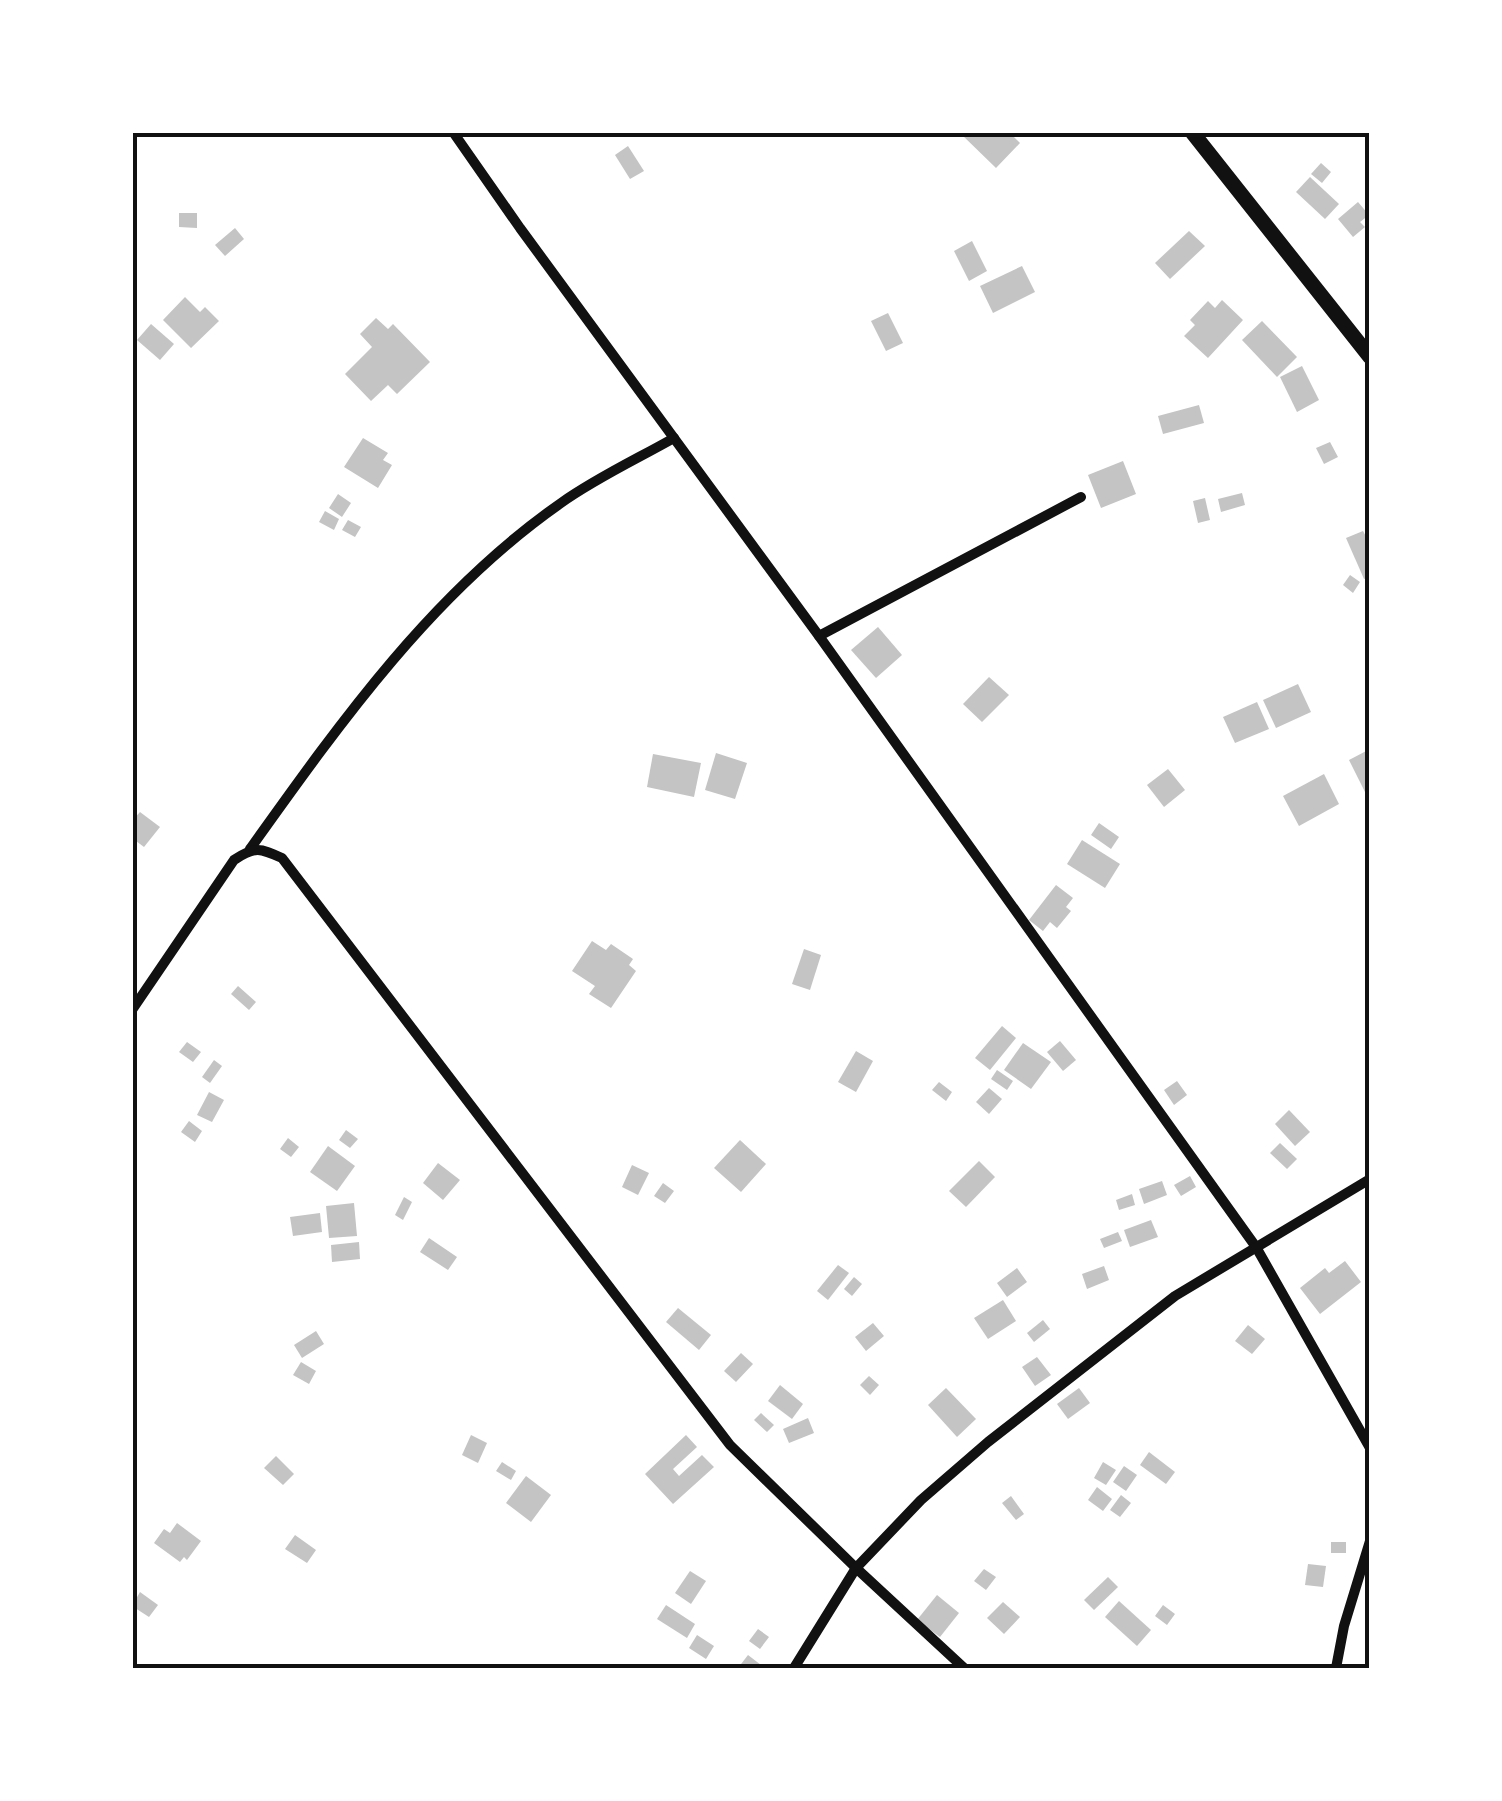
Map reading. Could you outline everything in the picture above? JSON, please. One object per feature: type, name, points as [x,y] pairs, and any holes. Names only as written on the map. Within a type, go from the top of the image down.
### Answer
[{"type":"street","points":[[452,132],[1256,1247],[1370,1448]]},
{"type":"street","points":[[1192,132],[1370,357]]},
{"type":"street","points":[[132,1010],[234,860],[250,849],[341,722],[426,622],[507,544],[563,501],[674,438]]},
{"type":"street","points":[[819,636],[1081,497]]},
{"type":"street","points":[[250,849],[265,850],[282,858],[730,1445],[964,1668]]},
{"type":"street","points":[[794,1668],[856,1568],[921,1500],[988,1442],[1175,1296],[1370,1179]]},
{"type":"street","points":[[1336,1668],[1344,1626],[1370,1541]]},
{"type":"building","points":[[963,132],[1017,132],[1013,136],[1020,143],[996,168]]},
{"type":"building","points":[[628,146],[644,171],[630,179],[615,155]]},
{"type":"building","points":[[1321,163],[1331,172],[1322,183],[1311,174]]},
{"type":"building","points":[[1310,177],[1339,204],[1325,219],[1296,192]]},
{"type":"building","points":[[1358,202],[1369,215],[1360,222],[1365,227],[1353,237],[1338,219]]},
{"type":"building","points":[[179,213],[197,213],[197,228],[179,227]]},
{"type":"building","points":[[235,228],[244,239],[225,256],[215,245]]},
{"type":"building","points":[[1189,231],[1205,246],[1170,279],[1155,263]]},
{"type":"building","points":[[972,241],[987,271],[969,281],[954,251]]},
{"type":"building","points":[[1022,266],[1035,292],[993,313],[980,286]]},
{"type":"building","points":[[185,297],[200,312],[205,307],[219,321],[191,348],[163,320]]},
{"type":"building","points":[[1222,300],[1243,320],[1208,358],[1184,336],[1195,325],[1190,320],[1208,301],[1215,308]]},
{"type":"building","points":[[888,313],[903,343],[886,351],[871,321]]},
{"type":"building","points":[[376,318],[388,329],[393,324],[430,362],[397,394],[388,385],[371,401],[345,374],[372,347],[360,334]]},
{"type":"building","points":[[1262,321],[1297,357],[1277,377],[1242,340]]},
{"type":"building","points":[[151,324],[174,344],[160,360],[137,340]]},
{"type":"building","points":[[1302,366],[1319,400],[1297,412],[1280,377]]},
{"type":"building","points":[[1199,405],[1204,423],[1163,434],[1158,416]]},
{"type":"building","points":[[363,438],[388,453],[383,460],[392,465],[378,488],[344,467]]},
{"type":"building","points":[[1330,442],[1338,457],[1324,464],[1316,448]]},
{"type":"building","points":[[1123,461],[1136,494],[1101,508],[1088,475]]},
{"type":"building","points":[[1242,493],[1245,505],[1221,512],[1218,499]]},
{"type":"building","points":[[338,494],[351,503],[342,517],[329,508]]},
{"type":"building","points":[[1205,498],[1210,520],[1198,523],[1193,501]]},
{"type":"building","points":[[325,511],[339,519],[334,530],[319,522]]},
{"type":"building","points":[[348,520],[361,527],[355,537],[342,530]]},
{"type":"building","points":[[1363,531],[1370,544],[1370,577],[1364,579],[1346,538]]},
{"type":"building","points":[[1350,575],[1360,582],[1353,593],[1343,585]]},
{"type":"building","points":[[878,627],[902,655],[876,678],[851,650]]},
{"type":"building","points":[[989,677],[1009,695],[982,722],[963,704]]},
{"type":"building","points":[[1298,684],[1311,712],[1276,728],[1263,700]]},
{"type":"building","points":[[1257,702],[1269,729],[1235,743],[1223,717]]},
{"type":"building","points":[[1370,749],[1370,790],[1365,792],[1349,760]]},
{"type":"building","points":[[716,753],[747,763],[735,799],[705,790]]},
{"type":"building","points":[[653,754],[701,763],[694,797],[647,787]]},
{"type":"building","points":[[1168,769],[1185,790],[1164,807],[1147,785]]},
{"type":"building","points":[[1324,774],[1339,804],[1299,826],[1283,796]]},
{"type":"building","points":[[140,812],[160,827],[144,847],[132,838],[132,821]]},
{"type":"building","points":[[1099,823],[1119,837],[1111,849],[1091,835]]},
{"type":"building","points":[[1082,840],[1120,864],[1105,888],[1067,864]]},
{"type":"building","points":[[1056,885],[1073,898],[1066,907],[1071,911],[1057,928],[1050,922],[1043,931],[1029,920]]},
{"type":"building","points":[[592,941],[606,950],[611,944],[633,959],[629,965],[636,971],[611,1008],[589,994],[595,986],[572,971]]},
{"type":"building","points":[[804,949],[821,955],[810,990],[792,984]]},
{"type":"building","points":[[238,986],[256,1002],[249,1010],[231,994]]},
{"type":"building","points":[[1002,1026],[1016,1038],[990,1070],[975,1058]]},
{"type":"building","points":[[1060,1041],[1076,1060],[1063,1071],[1047,1052]]},
{"type":"building","points":[[187,1042],[201,1052],[193,1062],[179,1052]]},
{"type":"building","points":[[1023,1043],[1051,1062],[1031,1089],[1004,1070]]},
{"type":"building","points":[[856,1051],[873,1061],[856,1092],[838,1082]]},
{"type":"building","points":[[214,1060],[222,1066],[210,1083],[202,1077]]},
{"type":"building","points":[[997,1070],[1013,1081],[1007,1090],[991,1079]]},
{"type":"building","points":[[1177,1081],[1187,1095],[1174,1105],[1164,1090]]},
{"type":"building","points":[[939,1082],[952,1092],[946,1101],[932,1090]]},
{"type":"building","points":[[989,1088],[1002,1099],[989,1114],[976,1102]]},
{"type":"building","points":[[209,1092],[224,1100],[212,1122],[197,1115]]},
{"type":"building","points":[[1289,1110],[1310,1132],[1295,1146],[1275,1124]]},
{"type":"building","points":[[189,1121],[202,1131],[195,1142],[181,1132]]},
{"type":"building","points":[[346,1130],[358,1139],[350,1148],[339,1140]]},
{"type":"building","points":[[288,1138],[299,1147],[291,1157],[280,1149]]},
{"type":"building","points":[[740,1140],[766,1164],[741,1192],[714,1168]]},
{"type":"building","points":[[1280,1143],[1297,1159],[1287,1169],[1270,1153]]},
{"type":"building","points":[[328,1146],[355,1166],[337,1191],[310,1172]]},
{"type":"building","points":[[979,1161],[995,1177],[966,1207],[949,1191]]},
{"type":"building","points":[[438,1163],[460,1180],[443,1200],[423,1183]]},
{"type":"building","points":[[632,1165],[649,1173],[638,1195],[622,1187]]},
{"type":"building","points":[[1190,1176],[1196,1187],[1181,1196],[1174,1185]]},
{"type":"building","points":[[1162,1181],[1167,1195],[1144,1204],[1139,1189]]},
{"type":"building","points":[[663,1183],[674,1191],[665,1203],[654,1196]]},
{"type":"building","points":[[1132,1194],[1135,1205],[1119,1210],[1116,1200]]},
{"type":"building","points":[[404,1197],[412,1202],[403,1220],[395,1215]]},
{"type":"building","points":[[354,1203],[357,1236],[329,1238],[326,1206]]},
{"type":"building","points":[[320,1213],[322,1232],[293,1236],[290,1217]]},
{"type":"building","points":[[1151,1220],[1158,1237],[1130,1247],[1124,1230]]},
{"type":"building","points":[[1118,1232],[1122,1241],[1104,1248],[1100,1239]]},
{"type":"building","points":[[429,1238],[457,1257],[448,1270],[420,1252]]},
{"type":"building","points":[[359,1242],[360,1259],[332,1262],[331,1245]]},
{"type":"building","points":[[1345,1261],[1361,1282],[1320,1314],[1300,1288],[1325,1268],[1329,1273]]},
{"type":"building","points":[[838,1265],[849,1273],[828,1300],[817,1291]]},
{"type":"building","points":[[1104,1266],[1109,1280],[1087,1289],[1082,1274]]},
{"type":"building","points":[[1017,1268],[1027,1282],[1007,1297],[997,1283]]},
{"type":"building","points":[[854,1277],[862,1284],[852,1296],[844,1289]]},
{"type":"building","points":[[1003,1300],[1016,1321],[988,1339],[974,1318]]},
{"type":"building","points":[[678,1308],[711,1335],[699,1350],[666,1322]]},
{"type":"building","points":[[1043,1320],[1050,1329],[1034,1342],[1027,1333]]},
{"type":"building","points":[[873,1323],[884,1336],[866,1351],[855,1337]]},
{"type":"building","points":[[1248,1325],[1265,1339],[1252,1354],[1235,1341]]},
{"type":"building","points":[[316,1331],[324,1344],[302,1358],[294,1345]]},
{"type":"building","points":[[741,1353],[753,1364],[736,1382],[724,1371]]},
{"type":"building","points":[[1037,1357],[1051,1375],[1035,1386],[1022,1367]]},
{"type":"building","points":[[301,1362],[316,1371],[309,1384],[293,1375]]},
{"type":"building","points":[[869,1376],[879,1385],[870,1395],[860,1385]]},
{"type":"building","points":[[780,1385],[803,1404],[792,1419],[768,1401]]},
{"type":"building","points":[[946,1388],[976,1419],[957,1437],[928,1405]]},
{"type":"building","points":[[1079,1388],[1090,1403],[1068,1419],[1057,1404]]},
{"type":"building","points":[[761,1413],[774,1425],[767,1432],[754,1420]]},
{"type":"building","points":[[808,1418],[814,1433],[789,1443],[783,1429]]},
{"type":"building","points":[[471,1435],[487,1443],[478,1463],[462,1455]]},
{"type":"building","points":[[686,1435],[697,1447],[673,1469],[679,1476],[702,1455],[714,1467],[673,1504],[645,1474]]},
{"type":"building","points":[[1149,1452],[1175,1472],[1166,1484],[1140,1465]]},
{"type":"building","points":[[276,1456],[294,1474],[283,1485],[264,1468]]},
{"type":"building","points":[[502,1462],[516,1471],[511,1480],[496,1471]]},
{"type":"building","points":[[1103,1462],[1116,1470],[1106,1485],[1094,1478]]},
{"type":"building","points":[[1124,1466],[1137,1475],[1126,1491],[1113,1482]]},
{"type":"building","points":[[526,1476],[551,1495],[531,1522],[506,1503]]},
{"type":"building","points":[[1097,1487],[1112,1499],[1103,1511],[1088,1500]]},
{"type":"building","points":[[1121,1495],[1131,1503],[1120,1517],[1110,1510]]},
{"type":"building","points":[[1011,1496],[1024,1514],[1016,1520],[1002,1503]]},
{"type":"building","points":[[177,1523],[201,1541],[187,1560],[184,1557],[180,1562],[154,1543],[164,1529],[170,1533]]},
{"type":"building","points":[[295,1535],[316,1550],[307,1563],[285,1549]]},
{"type":"building","points":[[1331,1542],[1346,1542],[1346,1553],[1331,1553]]},
{"type":"building","points":[[1308,1564],[1326,1566],[1323,1587],[1305,1585]]},
{"type":"building","points":[[984,1569],[996,1577],[986,1590],[974,1581]]},
{"type":"building","points":[[690,1571],[706,1581],[691,1604],[675,1593]]},
{"type":"building","points":[[1108,1577],[1118,1587],[1094,1610],[1084,1600]]},
{"type":"building","points":[[140,1592],[158,1605],[149,1617],[132,1606]]},
{"type":"building","points":[[937,1595],[959,1613],[940,1637],[917,1620]]},
{"type":"building","points":[[1119,1601],[1151,1630],[1137,1646],[1105,1617]]},
{"type":"building","points":[[1003,1602],[1020,1617],[1004,1634],[987,1618]]},
{"type":"building","points":[[666,1605],[695,1624],[687,1638],[657,1619]]},
{"type":"building","points":[[1163,1605],[1175,1614],[1167,1625],[1155,1616]]},
{"type":"building","points":[[758,1629],[769,1637],[760,1649],[749,1641]]},
{"type":"building","points":[[697,1635],[714,1646],[706,1659],[689,1648]]},
{"type":"building","points":[[748,1655],[765,1668],[738,1668]]}]
